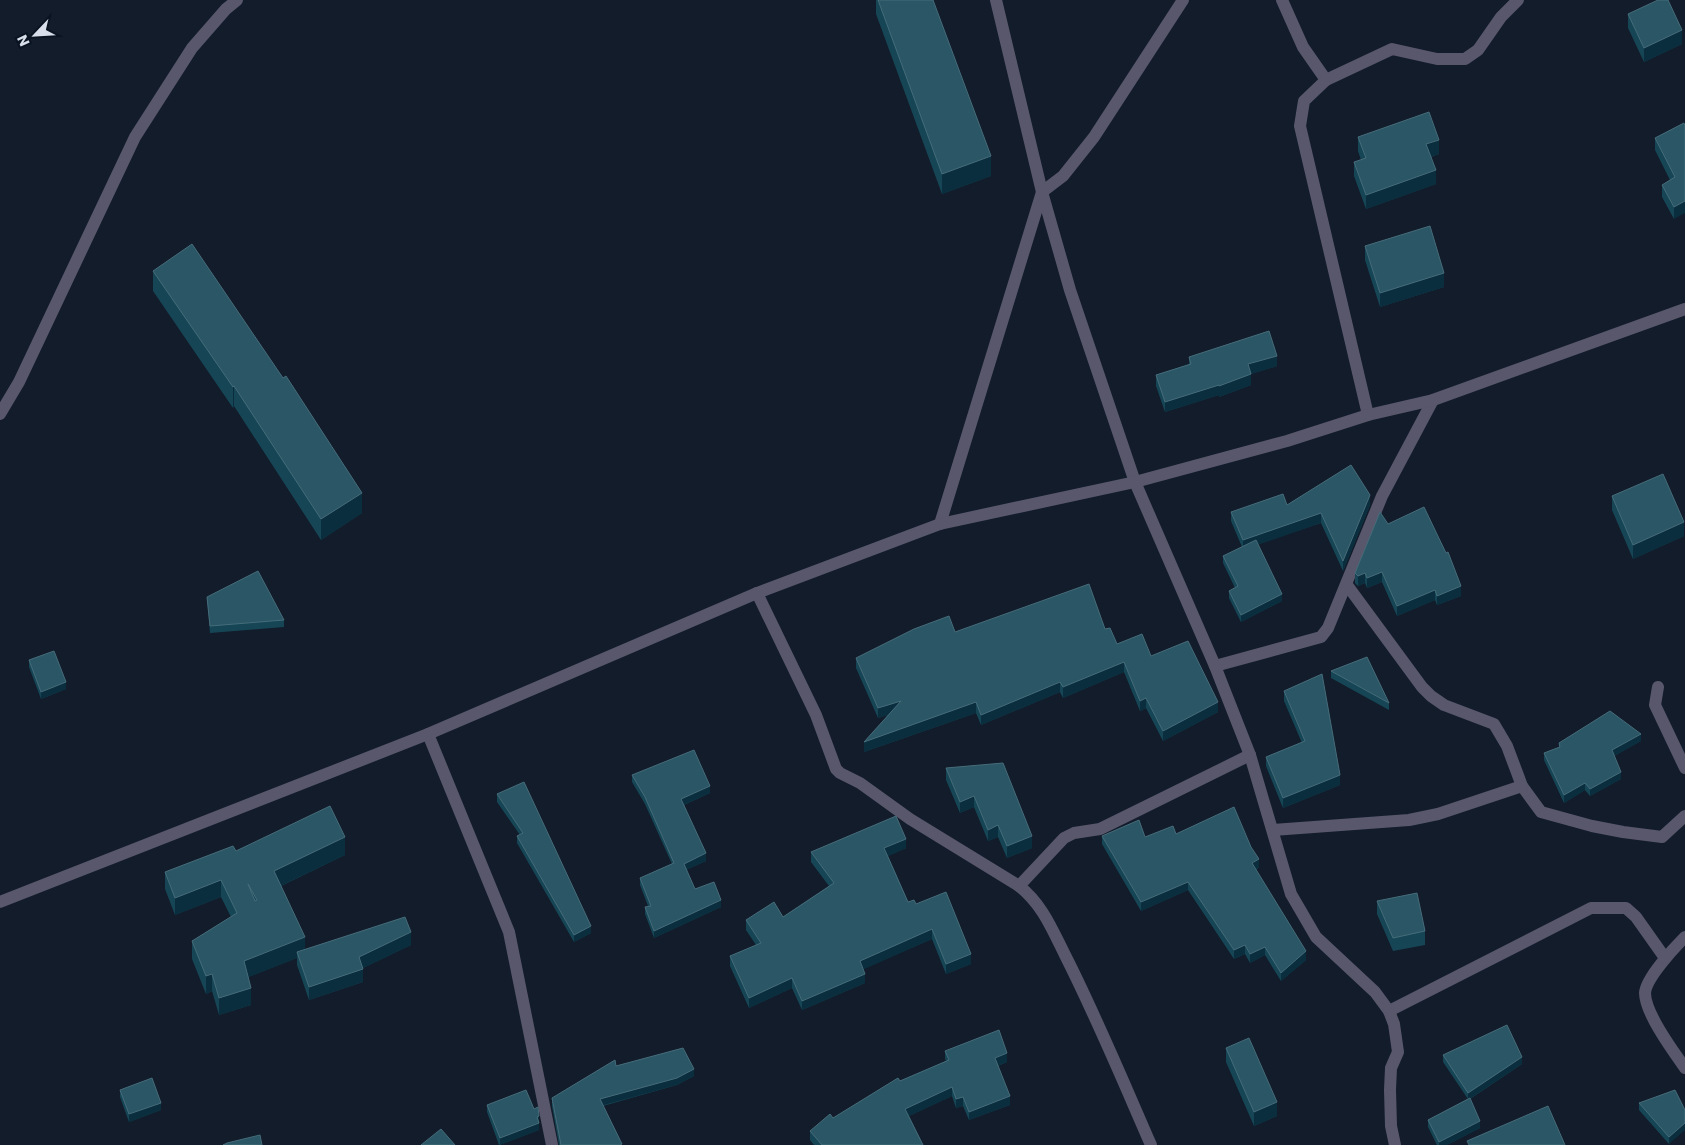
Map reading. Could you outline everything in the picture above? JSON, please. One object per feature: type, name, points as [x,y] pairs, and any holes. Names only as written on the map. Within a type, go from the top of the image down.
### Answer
[{"type":"street","points":[[0,414],[19,382],[135,136],[192,48],[226,9],[237,0]]},
{"type":"street","points":[[996,0],[1042,192],[1070,290],[1135,482],[1215,666],[1250,755],[1290,894],[1316,937],[1375,992],[1389,1011],[1394,1024],[1398,1052],[1391,1068],[1390,1090],[1393,1144]]},
{"type":"street","points":[[940,524],[1042,192],[1063,176],[1094,137],[1183,0]]},
{"type":"street","points":[[1282,0],[1303,47],[1326,80]]},
{"type":"street","points":[[1368,415],[1300,126],[1304,101],[1326,80],[1392,48],[1438,59],[1465,58],[1478,50],[1501,17],[1518,0]]},
{"type":"street","points":[[0,902],[428,734],[757,593],[940,524],[1135,482],[1287,441],[1368,415],[1433,400],[1685,309]]},
{"type":"street","points":[[1215,666],[1321,637],[1328,628],[1347,585],[1382,496],[1433,400]]},
{"type":"street","points":[[1347,585],[1422,687],[1444,705],[1494,724],[1507,746],[1522,786],[1541,812],[1623,832],[1662,836],[1685,816]]},
{"type":"street","points":[[757,593],[816,715],[836,769],[860,783],[910,819],[1019,886],[1030,894],[1040,907],[1078,981],[1151,1145]]},
{"type":"street","points":[[1658,687],[1654,706],[1685,768]]},
{"type":"street","points":[[428,734],[509,932],[552,1145]]},
{"type":"street","points":[[1019,886],[1064,838],[1074,833],[1100,830],[1250,755]]},
{"type":"street","points":[[1273,830],[1409,820],[1438,814],[1522,786]]},
{"type":"street","points":[[1389,1011],[1591,908],[1626,908],[1636,917],[1666,958]]},
{"type":"street","points":[[1685,938],[1666,958],[1650,981],[1645,993],[1651,1014],[1685,1068]]},
{"type":"building","points":[[878,0],[933,0],[991,156],[942,174]]},
{"type":"building","points":[[1658,0],[1668,0],[1682,30],[1644,48],[1628,14]]},
{"type":"building","points":[[1429,112],[1439,140],[1426,144],[1436,170],[1366,195],[1354,162],[1366,158],[1358,137]]},
{"type":"building","points":[[1684,123],[1685,201],[1674,207],[1662,185],[1675,177],[1655,138]]},
{"type":"building","points":[[1430,226],[1444,273],[1380,293],[1365,246]]},
{"type":"building","points":[[192,244],[283,378],[286,376],[362,493],[321,519],[234,386],[153,271]]},
{"type":"building","points":[[1269,331],[1277,356],[1248,364],[1251,374],[1219,386],[1165,402],[1156,375],[1191,364],[1189,357]]},
{"type":"building","points":[[1351,465],[1370,495],[1343,561],[1321,513],[1243,540],[1231,512],[1283,494],[1287,505]]},
{"type":"building","points":[[1663,474],[1684,522],[1633,545],[1612,496]]},
{"type":"building","points":[[1424,507],[1446,553],[1448,552],[1461,586],[1437,596],[1435,590],[1397,606],[1382,572],[1367,578],[1365,573],[1358,576],[1355,573],[1380,512],[1388,524]]},
{"type":"building","points":[[1256,540],[1282,594],[1241,615],[1229,591],[1238,586],[1223,556]]},
{"type":"building","points":[[258,571],[284,620],[210,626],[207,597]]},
{"type":"building","points":[[1089,584],[1105,629],[1110,628],[1117,644],[1142,634],[1151,656],[1188,641],[1218,702],[1163,731],[1146,698],[1140,701],[1124,662],[1063,687],[1060,682],[981,715],[976,702],[864,742],[901,701],[878,708],[856,658],[914,629],[949,616],[955,632]]},
{"type":"building","points":[[54,651],[66,682],[41,692],[29,660]]},
{"type":"building","points":[[1367,657],[1389,703],[1331,671]]},
{"type":"building","points":[[1322,674],[1340,775],[1283,798],[1266,757],[1305,741],[1284,691]]},
{"type":"building","points":[[1610,711],[1641,734],[1612,750],[1621,772],[1590,789],[1585,783],[1564,795],[1544,753],[1560,747],[1559,743]]},
{"type":"building","points":[[694,750],[710,786],[681,799],[706,853],[684,864],[695,889],[714,882],[721,900],[654,931],[645,907],[651,906],[640,878],[674,863],[645,797],[632,775]]},
{"type":"building","points":[[1003,763],[1032,836],[1007,846],[998,825],[988,830],[974,796],[960,802],[946,768]]},
{"type":"building","points":[[524,782],[591,926],[574,935],[517,836],[523,833],[497,794]]},
{"type":"building","points":[[330,806],[345,837],[274,871],[305,937],[244,961],[251,988],[219,998],[212,974],[206,976],[192,941],[237,913],[221,880],[175,898],[165,872],[233,846],[236,851]],"holes":[[[248,884],[257,900],[255,901]]]},
{"type":"building","points":[[1234,807],[1251,847],[1259,859],[1252,863],[1306,951],[1281,973],[1265,947],[1250,954],[1245,945],[1234,950],[1188,882],[1141,902],[1102,836],[1139,820],[1145,837],[1173,826],[1176,834]]},
{"type":"building","points":[[896,816],[906,839],[884,848],[908,902],[914,900],[916,904],[946,892],[971,954],[946,964],[932,929],[860,961],[865,974],[802,1001],[792,978],[749,998],[730,956],[761,943],[746,920],[774,902],[783,917],[834,883],[811,852]]},
{"type":"building","points":[[1417,893],[1425,931],[1393,938],[1377,901]]},
{"type":"building","points":[[405,917],[411,932],[359,957],[363,969],[309,987],[297,952]]},
{"type":"building","points":[[1507,1025],[1522,1057],[1468,1093],[1443,1055]]},
{"type":"building","points":[[999,1030],[1007,1053],[995,1058],[1010,1096],[969,1112],[963,1097],[956,1099],[952,1087],[905,1109],[923,1145],[822,1145],[810,1131],[830,1114],[833,1118],[898,1078],[900,1081],[949,1060],[945,1051]]},
{"type":"building","points":[[1249,1038],[1277,1102],[1254,1112],[1226,1048]]},
{"type":"building","points":[[683,1048],[694,1069],[677,1078],[600,1099],[622,1144],[561,1145],[552,1098],[615,1060],[616,1066]]},
{"type":"building","points":[[152,1078],[161,1103],[129,1114],[120,1090]]},
{"type":"building","points":[[526,1090],[534,1109],[538,1107],[539,1116],[537,1117],[539,1123],[500,1138],[487,1105]]},
{"type":"building","points":[[1675,1090],[1685,1110],[1685,1123],[1669,1137],[1639,1103]]},
{"type":"building","points":[[1470,1098],[1480,1121],[1439,1142],[1428,1120]]},
{"type":"building","points":[[1548,1106],[1565,1145],[1469,1145],[1467,1141]]},
{"type":"building","points":[[441,1129],[455,1145],[421,1145]]},
{"type":"building","points":[[260,1135],[262,1145],[223,1145],[227,1143]]}]
